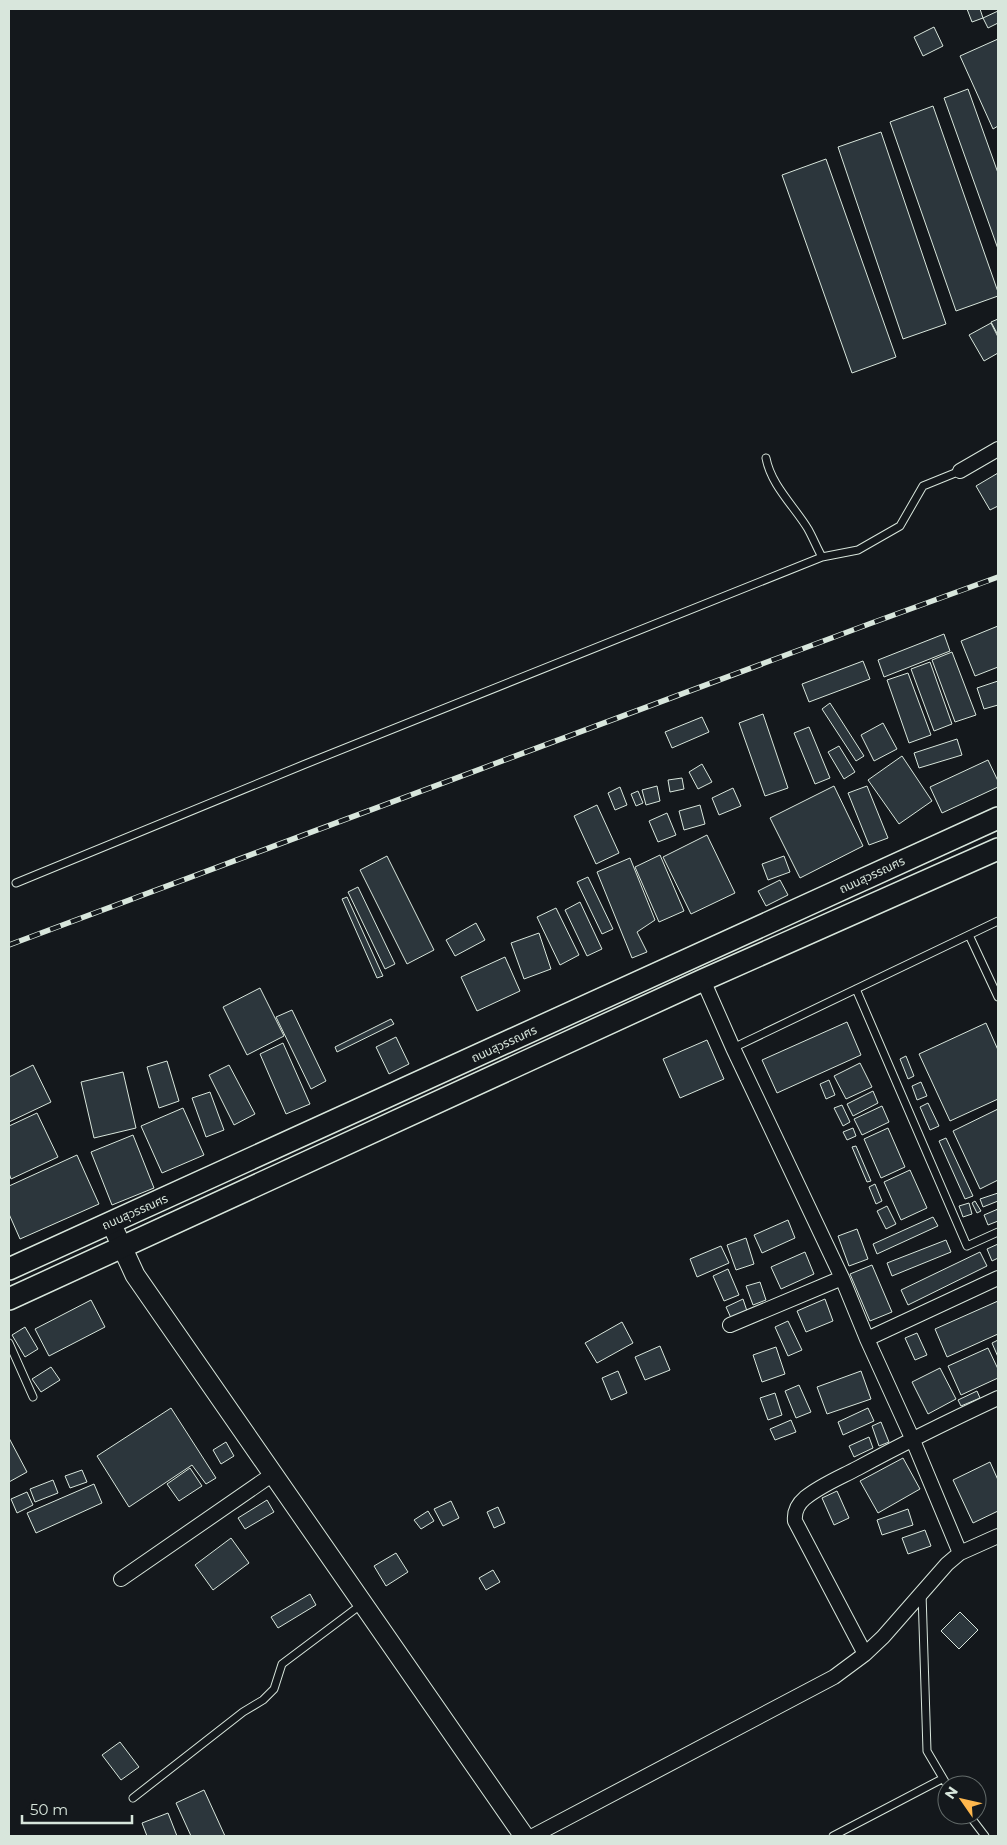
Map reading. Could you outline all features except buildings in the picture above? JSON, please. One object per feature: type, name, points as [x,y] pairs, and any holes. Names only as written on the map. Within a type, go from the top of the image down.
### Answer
[{"type":"main road","name":"ถนนสุวรรณศร","points":[[9,1269],[998,818]]},
{"type":"main road","name":"ถนนสุวรรณศร","points":[[9,1299],[704,980],[998,849]]},
{"type":"main road","points":[[111,1223],[135,1275],[524,1836]]},
{"type":"street","points":[[960,471],[998,449]]},
{"type":"street","points":[[704,980],[733,1048],[842,1278],[960,1553]]},
{"type":"street","points":[[730,1325],[842,1278]]},
{"type":"street","points":[[867,1340],[998,1278]]},
{"type":"street","points":[[865,1654],[795,1521],[794,1515],[798,1506],[806,1498],[912,1438],[998,1398]]},
{"type":"street","points":[[121,1579],[273,1474]]},
{"type":"street","points":[[533,1836],[834,1677],[865,1654],[883,1637],[922,1590],[947,1564],[960,1553],[998,1536]]},
{"type":"lane","points":[[766,458],[768,468],[807,528],[822,558]]},
{"type":"lane","points":[[16,883],[302,765],[822,558],[858,550],[900,526],[923,486],[960,471]]},
{"type":"lane","points":[[733,1048],[998,921]]},
{"type":"lane","points":[[969,935],[998,997]]},
{"type":"lane","points":[[856,989],[968,1246],[998,1232]]},
{"type":"lane","points":[[9,1343],[33,1397]]},
{"type":"lane","points":[[922,1590],[927,1751],[941,1775]]},
{"type":"lane","points":[[133,1798],[243,1712],[263,1700],[274,1689],[282,1664],[362,1604]]},
{"type":"lane","points":[[833,1836],[937,1786]]},
{"type":"lane","points":[[977,1825],[985,1836]]},
{"type":"railway","points":[[9,945],[998,577]]}]
